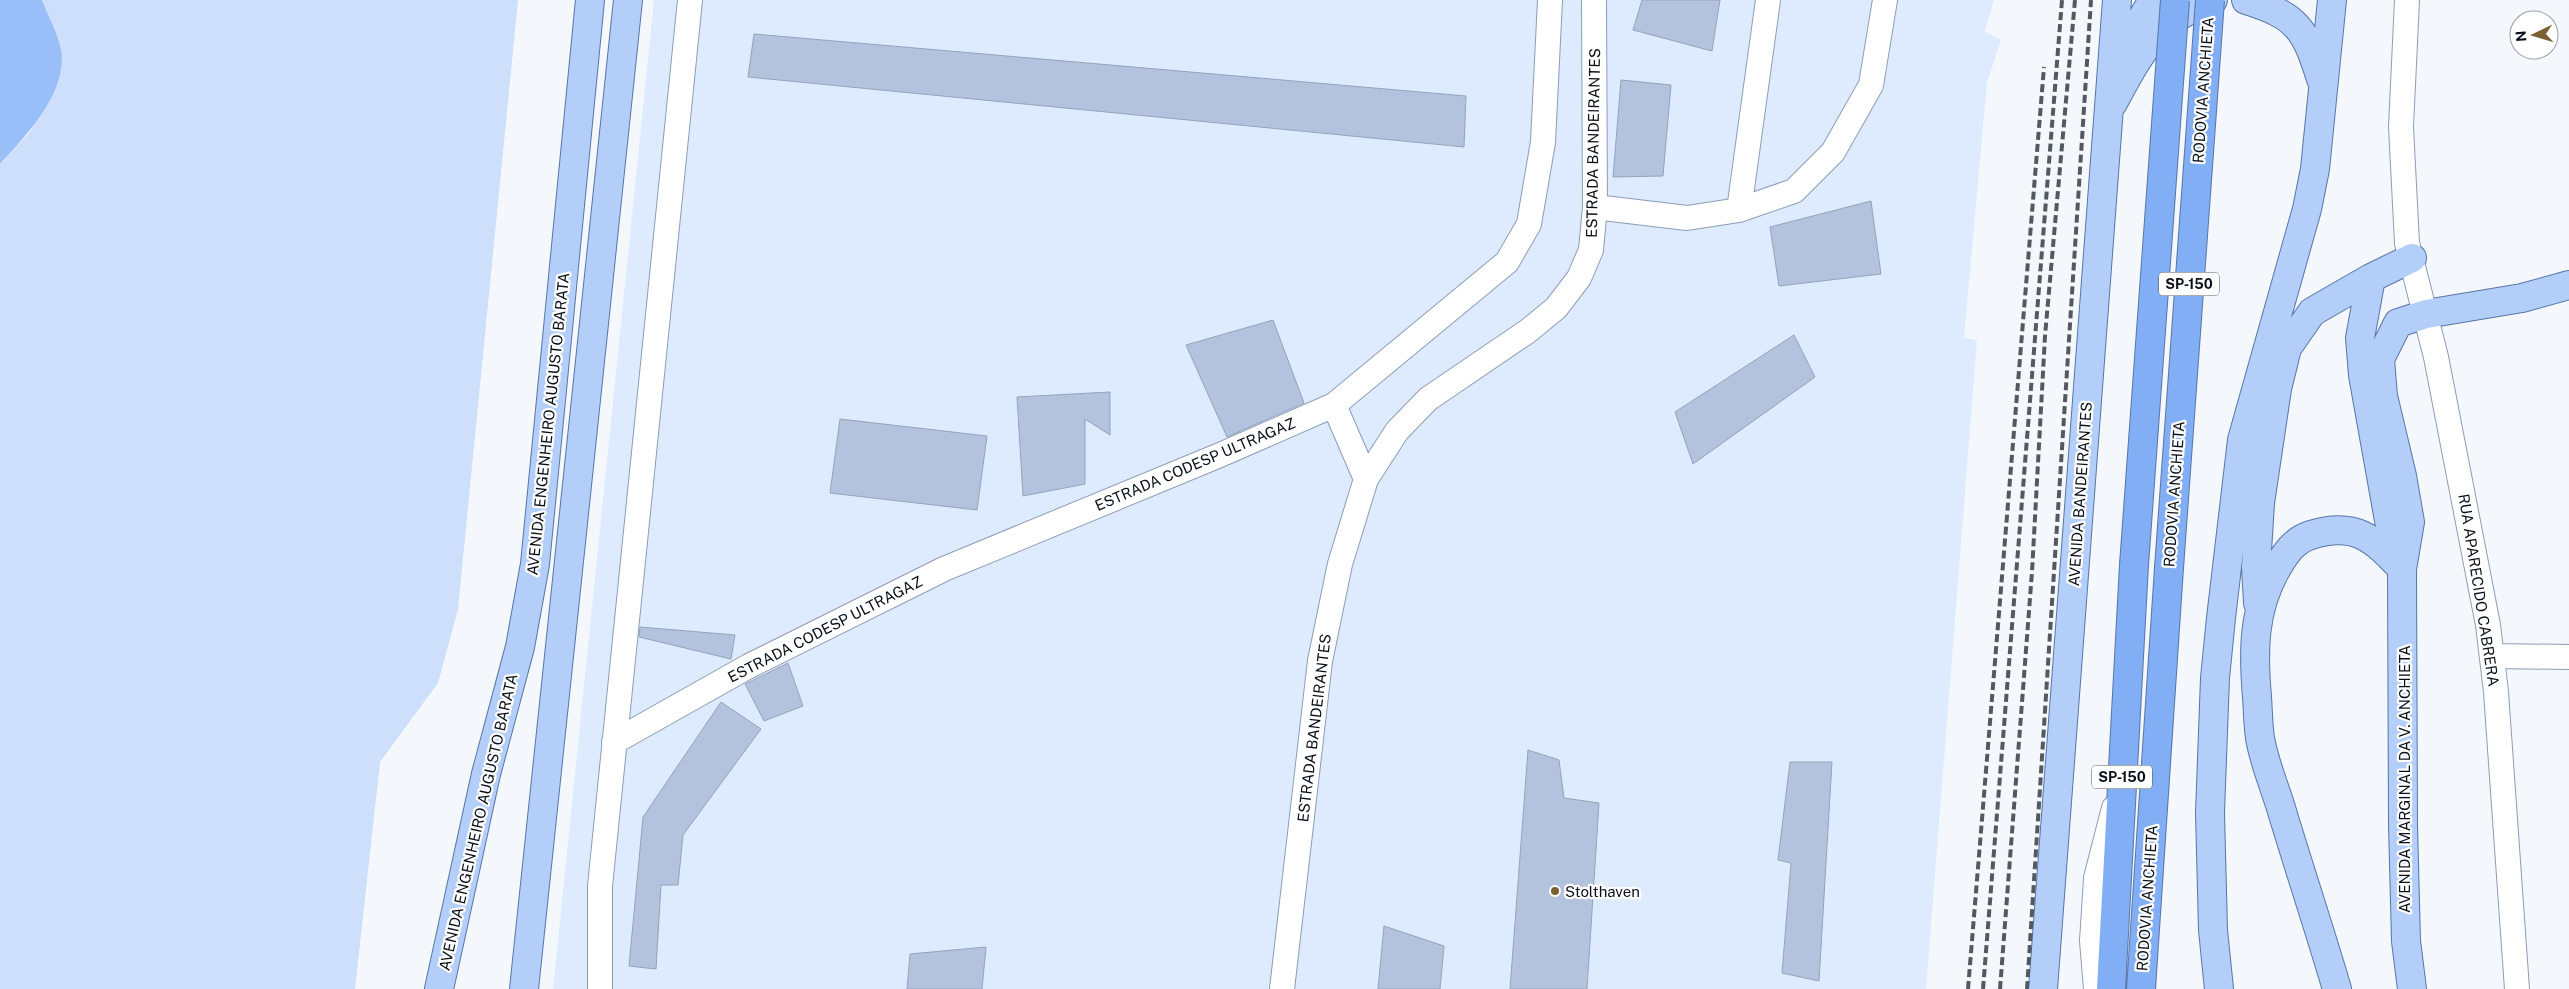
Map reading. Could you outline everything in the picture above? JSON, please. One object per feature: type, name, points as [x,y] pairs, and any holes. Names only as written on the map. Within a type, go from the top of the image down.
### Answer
[{"type":"highway","name":"RODOVIA ANCHIETA","points":[[2111,989],[2134,565],[2175,0]]},
{"type":"highway","name":"RODOVIA ANCHIETA","points":[[2141,989],[2169,568],[2211,0]]},
{"type":"main road","name":"AVENIDA ENGENHEIRO AUGUSTO BARATA","points":[[439,989],[486,774],[520,647],[536,564],[590,0]]},
{"type":"main road","points":[[524,989],[628,0]]},
{"type":"main road","name":"AVENIDA BANDEIRANTES","points":[[2043,989],[2117,0]]},
{"type":"main road","points":[[2110,110],[2132,35],[2153,0]]},
{"type":"main road","points":[[2110,110],[2143,51],[2162,28],[2190,8],[2211,0]]},
{"type":"main road","points":[[2246,0],[2282,13],[2298,27],[2311,47],[2323,85]]},
{"type":"main road","points":[[2219,989],[2213,930],[2210,813],[2215,678],[2221,618],[2242,440],[2307,209],[2315,169],[2332,0]]},
{"type":"main road","points":[[2337,989],[2260,739],[2253,654],[2258,612],[2256,567],[2260,503],[2277,389],[2287,348],[2312,312],[2371,278],[2412,258]]},
{"type":"main road","name":"AVENIDA MARGINAL DA V. ANCHIETA","points":[[2371,278],[2360,338],[2362,375],[2390,526],[2402,569]]},
{"type":"main road","name":"AVENIDA MARGINAL DA V. ANCHIETA","points":[[2412,989],[2404,898],[2402,569],[2410,522],[2402,476],[2383,396],[2380,359],[2398,323],[2426,314],[2522,298],[2569,285]]},
{"type":"main road","points":[[2258,612],[2269,582],[2291,546],[2308,536],[2331,529],[2350,530],[2373,540],[2402,569]]},
{"type":"street","points":[[600,989],[600,886],[690,0]]},
{"type":"street","name":"ESTRADA CODESP ULTRAGAZ","points":[[614,742],[749,666],[944,569],[1237,448],[1334,405],[1508,262],[1529,224],[1543,142],[1550,0]]},
{"type":"street","name":"ESTRADA BANDEIRANTES","points":[[1282,989],[1320,661],[1340,564],[1366,480],[1397,431],[1428,399],[1528,330],[1556,308],[1579,278],[1591,250],[1594,207],[1594,0]]},
{"type":"street","points":[[1739,210],[1768,0]]},
{"type":"street","points":[[1594,207],[1687,218],[1739,210],[1794,191],[1833,152],[1871,85],[1884,0]]},
{"type":"street","name":"RUA APARECIDO CABRERA","points":[[2408,0],[2401,127],[2407,243],[2426,314],[2464,496],[2492,656],[2517,989]]},
{"type":"street","points":[[1334,405],[1366,480]]},
{"type":"street","points":[[2492,656],[2569,657]]},
{"type":"street","points":[[2096,989],[2092,941],[2096,878],[2123,772]]},
{"type":"shaded area","points":[[42,0],[518,0],[458,609],[438,683],[380,762],[355,989],[0,989],[0,164],[31,131],[61,50]]},
{"type":"shaded area","name":"Stolthaven","points":[[654,0],[1994,0],[1985,31],[2001,40],[1987,83],[1964,338],[1977,340],[1926,989],[553,989]]},
{"type":"water","points":[[0,0],[42,0],[60,44],[61,66],[58,82],[43,112],[33,127],[0,164]]},
{"type":"building","points":[[1642,0],[1720,0],[1712,51],[1633,30]]},
{"type":"building","points":[[754,34],[1466,96],[1464,147],[748,77]]},
{"type":"building","points":[[1621,80],[1671,85],[1663,176],[1613,177]]},
{"type":"building","points":[[1871,201],[1881,274],[1779,286],[1770,227]]},
{"type":"building","points":[[1273,320],[1304,403],[1227,437],[1186,345]]},
{"type":"building","points":[[1794,335],[1815,377],[1693,464],[1675,412]]},
{"type":"building","points":[[1110,392],[1110,435],[1085,419],[1085,484],[1023,496],[1017,397]]},
{"type":"building","points":[[840,419],[987,436],[977,510],[830,493]]},
{"type":"building","points":[[640,627],[735,635],[731,659],[639,637]]},
{"type":"building","points":[[788,663],[803,706],[764,721],[745,684]]},
{"type":"building","points":[[721,702],[761,729],[683,835],[678,885],[661,885],[656,969],[629,966],[643,817]]},
{"type":"building","name":"Stolthaven","points":[[1528,750],[1559,760],[1564,798],[1599,803],[1587,989],[1510,989]]},
{"type":"building","points":[[1790,762],[1832,762],[1819,981],[1782,973],[1791,863],[1778,860]]},
{"type":"building","points":[[1384,926],[1444,946],[1440,989],[1378,989]]},
{"type":"building","points":[[986,947],[982,989],[907,989],[910,954]]},
{"type":"railway","points":[[1983,989],[2062,0]]},
{"type":"railway","points":[[2000,989],[2032,572],[2045,336],[2075,0]]},
{"type":"railway","points":[[2027,989],[2091,0]]},
{"type":"railway","points":[[1968,989],[2044,67]]},
{"type":"place","name":"Stolthaven","points":[[1555,891]]}]
